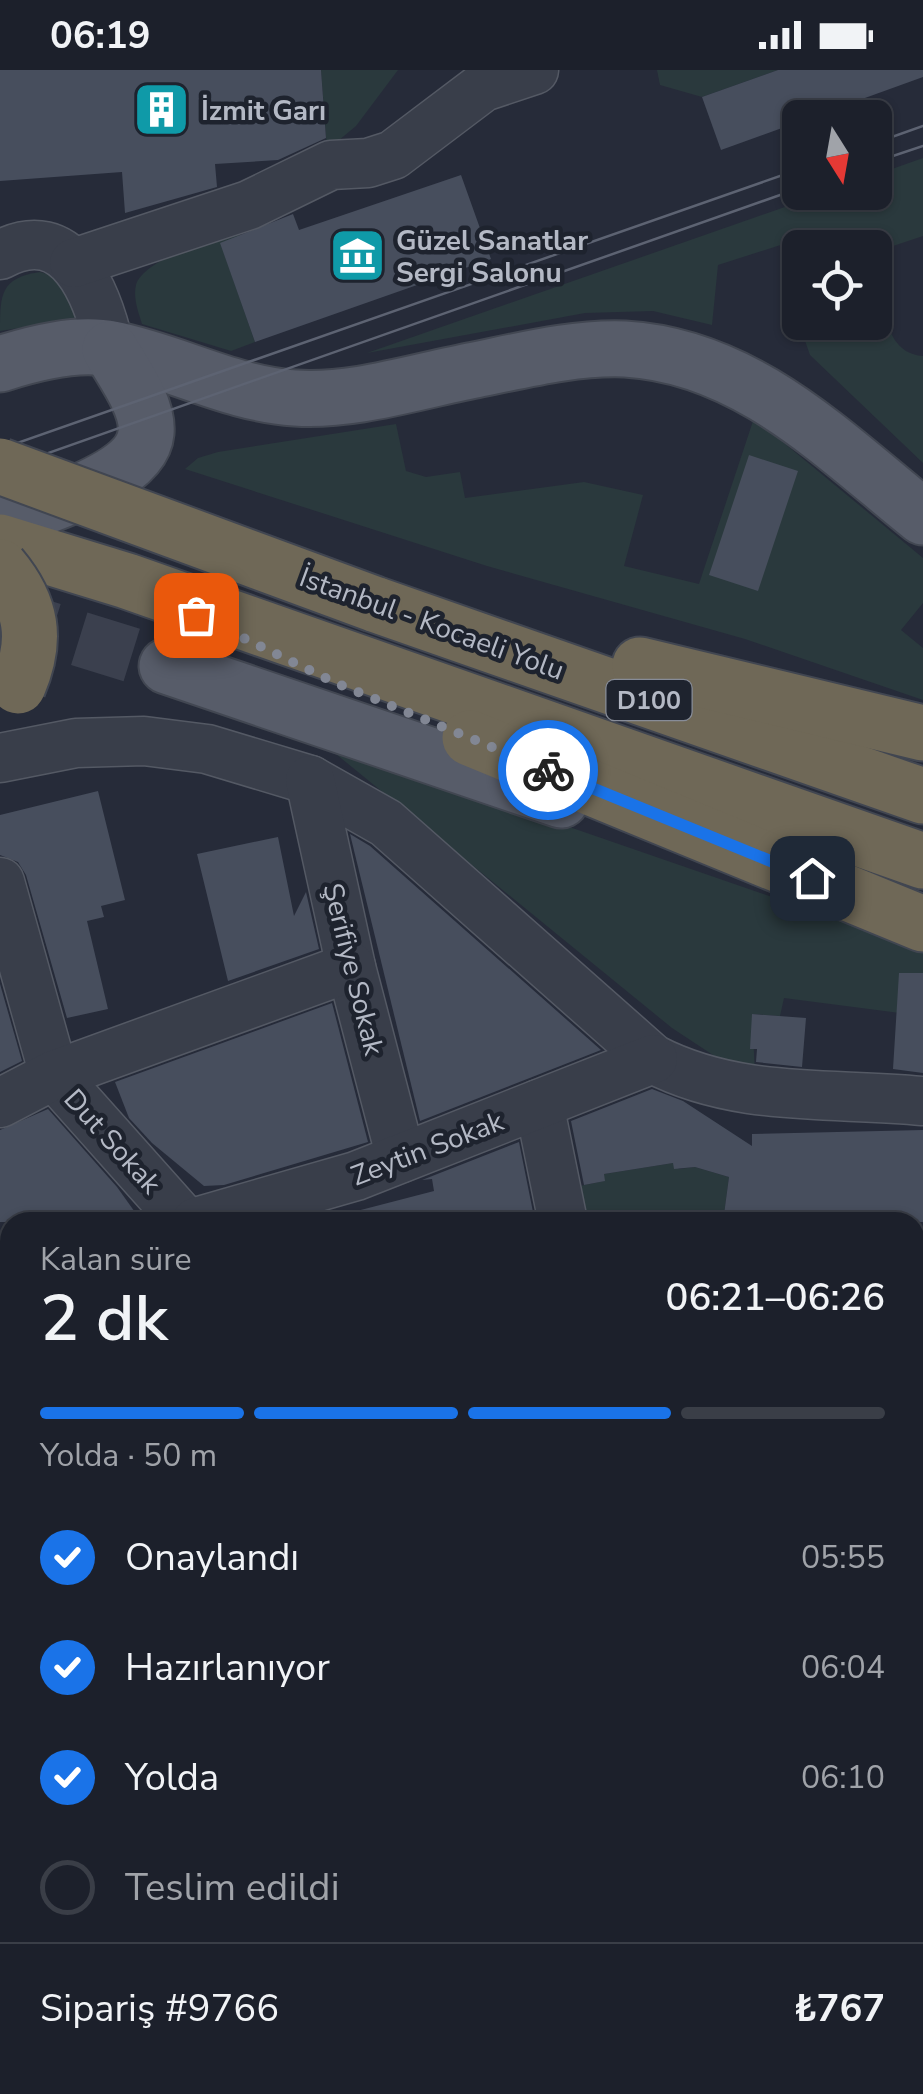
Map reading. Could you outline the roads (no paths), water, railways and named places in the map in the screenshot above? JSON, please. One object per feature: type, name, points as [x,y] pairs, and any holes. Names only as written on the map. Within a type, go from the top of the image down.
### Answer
[{"type":"highway","name":"İstanbul - Kocaeli Yolu","points":[[0,466],[374,604],[923,796]]},
{"type":"highway","name":"D100","points":[[0,542],[126,581],[342,670],[923,861]]},
{"type":"highway","points":[[0,566],[17,587],[29,618],[31,648],[9,696]]},
{"type":"highway","points":[[374,604],[898,724],[923,733]]},
{"type":"highway","points":[[342,670],[922,924]]},
{"type":"main road","points":[[0,523],[109,478],[138,454],[146,433],[144,418],[110,349]]},
{"type":"main road","points":[[0,364],[44,352],[110,349],[229,387],[296,398],[342,396],[557,354],[622,349],[670,354],[770,394],[923,517]]},
{"type":"main road","points":[[167,666],[922,924]]},
{"type":"street","points":[[74,263],[249,206],[331,166],[368,164],[393,154],[483,87],[534,70]]},
{"type":"street","points":[[0,255],[32,246],[62,254],[74,263],[95,292],[110,349]]},
{"type":"street","points":[[0,758],[76,742],[144,740],[207,748],[310,780],[386,823],[653,1059],[690,1078],[736,1088],[923,1101]]},
{"type":"street","name":"Şerifiye Sokak","points":[[310,780],[351,967],[401,1158]]},
{"type":"street","name":"Dut Sokak","points":[[0,882],[54,1075],[176,1212]]},
{"type":"street","points":[[0,1104],[54,1075],[351,967]]},
{"type":"street","name":"Zeytin Sokak","points":[[236,1212],[288,1199],[401,1158],[653,1059]]},
{"type":"street","points":[[538,1104],[561,1212]]},
{"type":"tunnel","points":[[0,614],[167,666]]},
{"type":"tram line","points":[[892,137],[923,126]]},
{"type":"tram line","points":[[892,156],[923,146]]},
{"type":"tram line","points":[[0,449],[782,175]]},
{"type":"tram line","points":[[0,470],[782,194]]},
{"type":"place","name":"İzmit Garı","points":[[162,110]]},
{"type":"place","name":"Güzel Sanatlar Sergi Salonu","points":[[357,256]]}]
